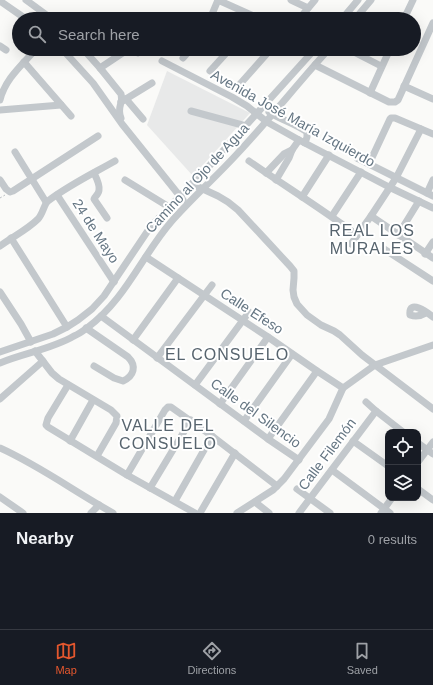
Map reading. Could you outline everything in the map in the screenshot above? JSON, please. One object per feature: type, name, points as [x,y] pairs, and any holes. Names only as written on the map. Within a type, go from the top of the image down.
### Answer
[{"type":"street","points":[[26,0],[42,12]]},
{"type":"street","points":[[213,12],[218,0],[245,12]]},
{"type":"street","points":[[291,0],[308,8]]},
{"type":"street","points":[[305,12],[315,0]]},
{"type":"street","points":[[348,12],[358,0]]},
{"type":"street","points":[[361,12],[371,0]]},
{"type":"street","points":[[407,12],[413,0]]},
{"type":"street","points":[[0,1],[16,12]]},
{"type":"street","points":[[421,49],[433,23]]},
{"type":"street","points":[[0,100],[4,86],[30,56]]},
{"type":"street","points":[[68,56],[93,83],[122,124],[188,204]]},
{"type":"street","points":[[89,56],[121,94],[124,100],[142,119]]},
{"type":"street","points":[[100,68],[118,56]]},
{"type":"street","points":[[210,71],[224,56]]},
{"type":"street","points":[[240,84],[264,56]]},
{"type":"street","name":"Camino al Ojo de Agua","points":[[0,352],[31,342],[67,327],[92,308],[104,296],[156,221],[258,114],[310,56]]},
{"type":"street","name":"Camino al Ojo de Agua","points":[[0,363],[57,344],[74,336],[101,316],[124,290],[158,238],[172,221],[238,154],[323,56]]},
{"type":"street","points":[[362,56],[381,66]]},
{"type":"street","points":[[370,93],[386,56]]},
{"type":"street","points":[[315,65],[389,102],[395,102],[398,100],[418,56]]},
{"type":"street","name":"Avenida José María Izquierdo","points":[[162,61],[232,97],[258,114],[267,122],[302,141],[389,187],[433,208]]},
{"type":"street","points":[[24,62],[71,116]]},
{"type":"street","points":[[122,124],[118,111],[124,100],[152,83]]},
{"type":"street","points":[[404,86],[432,96]]},
{"type":"street","points":[[0,110],[61,105]]},
{"type":"street","points":[[263,108],[302,128],[306,132],[307,137],[292,150],[284,154],[266,173]]},
{"type":"street","points":[[191,111],[246,126]]},
{"type":"street","points":[[369,164],[390,119],[393,117],[433,134]]},
{"type":"street","points":[[351,244],[396,178],[421,129]]},
{"type":"street","points":[[0,180],[10,192],[98,136]]},
{"type":"street","points":[[276,180],[292,150]]},
{"type":"street","points":[[15,152],[46,202]]},
{"type":"street","points":[[302,197],[330,155]]},
{"type":"street","points":[[357,158],[430,194],[433,180]]},
{"type":"street","points":[[1,243],[11,238],[37,219],[42,214],[46,202],[94,172],[115,161]]},
{"type":"street","points":[[250,162],[332,216],[357,235]]},
{"type":"street","points":[[94,172],[100,190],[94,199],[107,218]]},
{"type":"street","points":[[332,216],[361,172]]},
{"type":"street","points":[[124,180],[169,207]]},
{"type":"street","points":[[192,184],[228,202],[290,266],[294,271],[294,297],[297,304],[308,315],[321,325],[340,335],[362,356],[433,409]]},
{"type":"street","name":"24 de Mayo","points":[[57,195],[114,282]]},
{"type":"street","points":[[398,235],[419,201]]},
{"type":"street","points":[[371,216],[433,258]]},
{"type":"street","points":[[11,238],[67,327]]},
{"type":"street","points":[[425,254],[433,242]]},
{"type":"street","points":[[384,249],[433,281]]},
{"type":"street","name":"Calle Efeso","points":[[146,257],[343,388]]},
{"type":"street","points":[[133,340],[178,278]]},
{"type":"street","points":[[157,358],[212,285]]},
{"type":"street","points":[[0,292],[22,324],[31,342]]},
{"type":"street","points":[[194,385],[250,312]]},
{"type":"street","points":[[426,312],[433,317]]},
{"type":"street","name":"Calle del Silencio","points":[[101,316],[268,439],[299,460]]},
{"type":"street","points":[[86,328],[128,357],[133,363],[134,370],[128,378],[123,381],[114,378],[94,366]]},
{"type":"street","points":[[220,404],[268,337]]},
{"type":"street","points":[[237,513],[255,502],[284,479],[329,419],[343,388],[375,365],[433,345]]},
{"type":"street","points":[[35,351],[52,373],[59,379],[111,410],[117,416],[116,423],[97,456]]},
{"type":"street","points":[[244,421],[292,354]]},
{"type":"street","points":[[0,399],[43,361]]},
{"type":"street","points":[[268,439],[317,372]]},
{"type":"street","points":[[68,385],[48,418],[46,425],[127,475],[195,513]]},
{"type":"street","points":[[70,440],[93,400]]},
{"type":"street","points":[[366,402],[399,429]]},
{"type":"street","points":[[127,475],[165,410],[168,407],[171,407],[191,420],[277,486]]},
{"type":"street","name":"Calle Filemón","points":[[299,513],[376,411]]},
{"type":"street","points":[[150,488],[191,420]]},
{"type":"street","points":[[175,501],[212,436]]},
{"type":"street","points":[[353,441],[387,465]]},
{"type":"street","points":[[421,460],[430,452],[433,442]]},
{"type":"street","points":[[421,445],[430,452]]},
{"type":"street","points":[[0,448],[35,466],[113,513]]},
{"type":"street","points":[[200,513],[235,453]]},
{"type":"street","points":[[332,470],[385,512],[390,501]]},
{"type":"street","points":[[297,489],[330,513]]},
{"type":"street","points":[[421,491],[433,500]]},
{"type":"street","points":[[0,497],[23,513]]},
{"type":"street","points":[[255,502],[269,513]]},
{"type":"street","points":[[91,513],[99,505]]},
{"type":"shaded area","points":[[167,71],[250,113],[193,176],[147,125]]},
{"type":"district","name":"REAL LOS MURALES","points":[[372,239]]},
{"type":"district","name":"EL CONSUELO","points":[[227,354]]},
{"type":"district","name":"VALLE DEL CONSUELO","points":[[168,434]]}]
